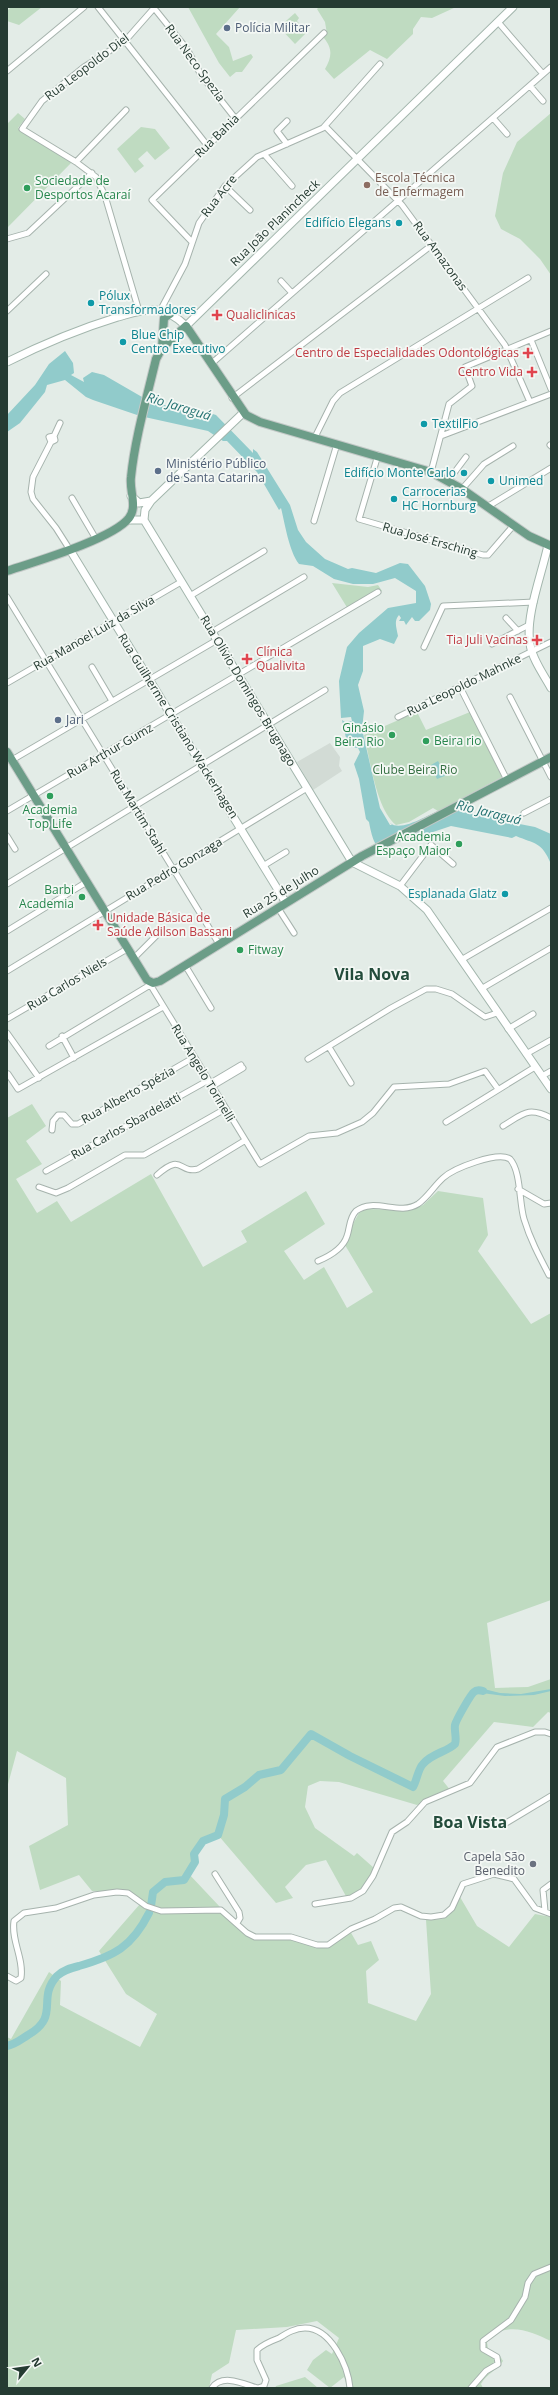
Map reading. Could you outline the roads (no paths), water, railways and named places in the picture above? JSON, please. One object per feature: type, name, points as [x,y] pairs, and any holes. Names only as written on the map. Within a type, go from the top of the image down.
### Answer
[{"type":"main road","name":"Rua João Planincheck","points":[[127,520],[133,510],[130,478],[156,359],[162,348],[513,7]]},
{"type":"main road","points":[[7,362],[62,335],[139,311],[160,311],[170,314],[186,326],[243,413],[260,422],[378,455],[431,472],[462,489],[512,526],[550,546],[529,625],[532,651],[551,686]]},
{"type":"main road","points":[[162,348],[164,318],[170,314]]},
{"type":"main road","points":[[7,571],[70,550],[96,539],[127,520],[144,520],[145,510],[151,501],[216,441],[243,413]]},
{"type":"main road","points":[[131,496],[139,503],[151,501]]},
{"type":"main road","name":"Rua Olívio Domingos Brugnago","points":[[144,520],[352,862]]},
{"type":"main road","name":"Rua Guilherme Cristiano Wackerhagen","points":[[70,550],[286,903]]},
{"type":"main road","points":[[7,752],[85,883],[149,983]]},
{"type":"main road","name":"Rua 25 de Julho","points":[[149,983],[160,981],[364,855],[551,757]]},
{"type":"main road","points":[[352,862],[400,886],[427,910],[551,1089]]},
{"type":"street","points":[[7,71],[84,7]]},
{"type":"street","points":[[98,7],[207,145]]},
{"type":"street","name":"Rua Leopoldo Diel","points":[[76,162],[22,129],[42,101],[61,84],[125,41],[154,8]]},
{"type":"street","name":"Rua Neco Spezia","points":[[154,8],[187,49],[201,75],[235,118]]},
{"type":"street","points":[[498,22],[543,74]]},
{"type":"street","name":"Rua Bahia","points":[[192,242],[152,200],[324,33]]},
{"type":"street","points":[[325,126],[380,64]]},
{"type":"street","points":[[211,364],[551,67]]},
{"type":"street","points":[[530,86],[543,101]]},
{"type":"street","points":[[126,110],[76,162],[92,173],[101,186],[139,311]]},
{"type":"street","points":[[493,118],[507,134]]},
{"type":"street","points":[[287,121],[277,131],[287,144]]},
{"type":"street","name":"Rua Amazonas","points":[[325,126],[399,201],[432,245],[508,350],[530,402]]},
{"type":"street","name":"Rua Acre","points":[[160,311],[185,264],[198,223],[225,186],[243,168],[264,154],[325,126]]},
{"type":"street","points":[[264,154],[292,186]]},
{"type":"street","points":[[7,239],[28,233],[92,173]]},
{"type":"street","points":[[225,186],[250,210]]},
{"type":"street","points":[[232,398],[432,245]]},
{"type":"street","points":[[7,311],[46,274]]},
{"type":"street","points":[[315,437],[333,401],[340,393],[528,278]]},
{"type":"street","points":[[281,281],[292,293]]},
{"type":"street","points":[[431,472],[449,404],[472,386],[465,366],[508,350],[551,331]]},
{"type":"street","points":[[531,340],[551,389]]},
{"type":"street","points":[[441,436],[551,394]]},
{"type":"street","points":[[60,423],[54,436],[49,438],[50,442],[33,477],[31,492],[33,499],[56,528],[70,550]]},
{"type":"street","points":[[314,521],[337,444]]},
{"type":"street","points":[[462,489],[484,464],[513,446]]},
{"type":"street","name":"Rua José Ersching","points":[[378,455],[358,519],[483,555],[488,555],[512,526]]},
{"type":"street","points":[[448,481],[466,457]]},
{"type":"street","points":[[487,507],[551,468]]},
{"type":"street","points":[[72,498],[96,539]]},
{"type":"street","points":[[190,596],[264,551]]},
{"type":"street","points":[[212,632],[304,577]]},
{"type":"street","name":"Rua Manoel Luiz da Silva","points":[[7,684],[181,582]]},
{"type":"street","name":"Rua Arthur Gumz","points":[[7,811],[171,716],[378,592]]},
{"type":"street","name":"Rua Martim Stahl","points":[[7,597],[219,944]]},
{"type":"street","points":[[424,647],[444,606],[534,602]]},
{"type":"street","points":[[506,618],[518,631]]},
{"type":"street","points":[[492,644],[529,625]]},
{"type":"street","points":[[12,760],[217,640]]},
{"type":"street","name":"Rua Leopoldo Mahnke","points":[[398,717],[551,642]]},
{"type":"street","points":[[92,667],[112,701]]},
{"type":"street","points":[[460,687],[507,780]]},
{"type":"street","points":[[7,884],[325,690]]},
{"type":"street","points":[[510,697],[551,777]]},
{"type":"street","name":"Rua Pedro Gonzaga","points":[[7,970],[307,788]]},
{"type":"street","points":[[524,813],[551,799]]},
{"type":"street","points":[[7,836],[15,849]]},
{"type":"street","points":[[400,886],[431,845],[453,864]]},
{"type":"street","points":[[263,866],[286,852]]},
{"type":"street","points":[[7,930],[85,883]]},
{"type":"street","points":[[278,908],[294,933]]},
{"type":"street","points":[[461,960],[551,908]]},
{"type":"street","points":[[134,959],[157,935]]},
{"type":"street","points":[[481,989],[551,948]]},
{"type":"street","name":"Rua Carlos Niels","points":[[7,1019],[127,949]]},
{"type":"street","points":[[185,965],[211,1008]]},
{"type":"street","points":[[49,1046],[62,1036],[149,983]]},
{"type":"street","name":"Rua Angelo Torinelli","points":[[149,983],[193,1058],[244,1141],[260,1164],[309,1136],[337,1133],[362,1122],[372,1113],[394,1087],[449,1084],[485,1071],[498,1089]]},
{"type":"street","points":[[308,1059],[391,1008],[426,989],[436,989],[452,994],[485,1017],[498,1013]]},
{"type":"street","points":[[8,1074],[18,1089],[163,1007]]},
{"type":"street","points":[[508,1029],[533,1014]]},
{"type":"street","points":[[8,1036],[39,1078]]},
{"type":"street","points":[[62,1036],[74,1058]]},
{"type":"street","points":[[526,1054],[551,1040]]},
{"type":"street","points":[[329,1046],[351,1083]]},
{"type":"street","name":"Rua Alberto Spézia","points":[[52,1130],[53,1121],[58,1115],[64,1115],[72,1124],[78,1124],[193,1058]]},
{"type":"street","name":"Rua Carlos Sbardelatti","points":[[46,1171],[242,1066]]},
{"type":"street","points":[[446,1122],[535,1067]]},
{"type":"street","points":[[542,1076],[551,1071]]},
{"type":"street","points":[[39,1188],[56,1192],[68,1188],[125,1155],[146,1154],[225,1110]]},
{"type":"street","points":[[503,1126],[530,1111],[535,1111],[551,1118]]},
{"type":"street","points":[[157,1175],[172,1164],[177,1163],[191,1170],[198,1169],[244,1141]]},
{"type":"street","points":[[318,1261],[342,1246],[351,1219],[357,1210],[371,1205],[394,1208],[415,1206],[449,1174],[489,1158],[501,1156],[510,1159],[516,1171],[524,1218],[533,1247],[550,1274]]},
{"type":"street","points":[[518,1189],[549,1204]]},
{"type":"street","points":[[315,1904],[351,1898],[364,1891],[373,1876],[392,1832],[407,1822],[425,1802],[470,1783],[497,1746],[535,1732],[545,1732],[551,1734]]},
{"type":"street","points":[[506,1823],[551,1796]]},
{"type":"street","points":[[215,1874],[239,1912],[240,1918],[237,1923]]},
{"type":"street","points":[[7,1976],[16,1981],[21,1978],[22,1973],[12,1933],[14,1921],[24,1913],[56,1908],[94,1895],[117,1892],[128,1893],[146,1906],[161,1911],[221,1910],[247,1933],[256,1937],[291,1937],[317,1945],[328,1945],[350,1929],[375,1919],[394,1908],[400,1907],[421,1916],[432,1917],[444,1914],[452,1908],[463,1884],[494,1874],[514,1878],[535,1908],[551,1914]]},
{"type":"street","points":[[545,1911],[544,1890],[551,1884]]},
{"type":"street","points":[[471,2388],[486,2371],[498,2364],[497,2357],[483,2349],[483,2341],[511,2320],[525,2297],[528,2283],[534,2274],[551,2267]]},
{"type":"street","points":[[212,2388],[217,2383],[226,2380],[258,2388],[264,2386],[266,2380],[257,2360],[257,2350],[294,2330],[305,2328],[320,2332],[340,2356],[344,2363],[350,2388]]},
{"type":"water","points":[[65,351],[73,363],[74,373],[71,375],[84,382],[83,378],[92,372],[104,375],[149,401],[191,412],[203,411],[216,415],[253,453],[253,449],[257,452],[290,505],[298,530],[306,542],[325,559],[348,569],[352,568],[376,573],[400,563],[408,564],[425,586],[431,604],[430,610],[419,621],[415,621],[412,617],[406,625],[404,621],[399,621],[401,618],[399,615],[396,622],[398,636],[394,644],[380,639],[363,646],[363,671],[358,685],[364,711],[362,729],[380,808],[390,825],[392,825],[390,823],[401,826],[442,810],[449,808],[461,808],[466,813],[496,816],[504,821],[535,827],[551,834],[551,864],[541,848],[516,836],[512,838],[451,826],[418,837],[411,835],[387,847],[378,847],[372,834],[369,822],[366,819],[359,779],[354,764],[360,752],[358,748],[348,747],[342,720],[345,722],[352,721],[351,717],[341,718],[339,681],[347,647],[359,633],[388,608],[416,603],[416,591],[395,578],[373,584],[353,584],[334,579],[313,566],[299,564],[290,545],[281,508],[279,510],[257,472],[227,441],[223,441],[208,431],[140,416],[93,400],[86,397],[65,380],[47,385],[45,392],[20,423],[7,432],[7,415],[35,385],[49,364]]},
{"type":"water","points":[[438,761],[442,768],[449,766],[452,773],[437,779],[431,765]]},
{"type":"water","points":[[480,1688],[500,1693],[521,1694],[551,1689],[551,1691],[534,1695],[505,1696],[474,1692],[474,1690]]},
{"type":"waterway","points":[[151,1906],[153,1892],[165,1882],[184,1880],[195,1862],[194,1854],[203,1841],[218,1835],[224,1815],[225,1799],[245,1787],[259,1775],[281,1770],[311,1734],[350,1756],[413,1787],[423,1764],[431,1757],[452,1747],[455,1744],[455,1725],[461,1713],[474,1692],[477,1690],[483,1691]]},
{"type":"waterway","points":[[7,2046],[28,2035],[38,2028],[44,2021],[48,1992],[51,1984],[57,1976],[62,1972],[112,1954],[121,1948],[136,1934],[143,1925],[149,1913]]},
{"type":"place","name":"Polícia Militar","points":[[227,28]]},
{"type":"place","name":"Escola Técnica de Enfermagem","points":[[367,185]]},
{"type":"place","name":"Sociedade de Desportos Acaraí","points":[[27,188]]},
{"type":"place","name":"Edifício Elegans","points":[[399,223]]},
{"type":"place","name":"Pólux Transformadores","points":[[91,303]]},
{"type":"place","name":"Qualiclinicas","points":[[217,315]]},
{"type":"place","name":"Blue Chip Centro Executivo","points":[[123,342]]},
{"type":"place","name":"Centro de Especialidades Odontológicas","points":[[528,353]]},
{"type":"place","name":"Centro Vida","points":[[532,372]]},
{"type":"place","name":"TextilFio","points":[[424,424]]},
{"type":"place","name":"Ministério Público de Santa Catarina","points":[[158,471]]},
{"type":"place","name":"Edifício Monte Carlo","points":[[464,473]]},
{"type":"place","name":"Unimed","points":[[491,481]]},
{"type":"place","name":"Carrocerias HC Hornburg","points":[[394,499]]},
{"type":"place","name":"Tia Juli Vacinas","points":[[537,640]]},
{"type":"place","name":"Clínica Qualivita","points":[[247,659]]},
{"type":"place","name":"Jari","points":[[58,720]]},
{"type":"place","name":"Ginásio Beira Rio","points":[[392,735]]},
{"type":"place","name":"Beira rio","points":[[426,741]]},
{"type":"place","name":"Academia Top Life","points":[[50,796]]},
{"type":"place","name":"Academia Espaço Maior","points":[[459,844]]},
{"type":"place","name":"Esplanada Glatz","points":[[505,894]]},
{"type":"place","name":"Barbi Academia","points":[[82,897]]},
{"type":"place","name":"Unidade Básica de Saúde Adilson Bassani","points":[[98,925]]},
{"type":"place","name":"Fitway","points":[[240,950]]},
{"type":"place","name":"Capela São Benedito","points":[[533,1864]]},
{"type":"district","name":"Vila Nova","points":[[372,974]]},
{"type":"district","name":"Boa Vista","points":[[470,1822]]},
{"type":"water label","name":"Rio Jaraguá","points":[[179,406]]},
{"type":"water label","name":"Rio Jaraguá","points":[[489,812]]},
{"type":"park label","name":"Clube Beira Rio","points":[[415,770]]}]
